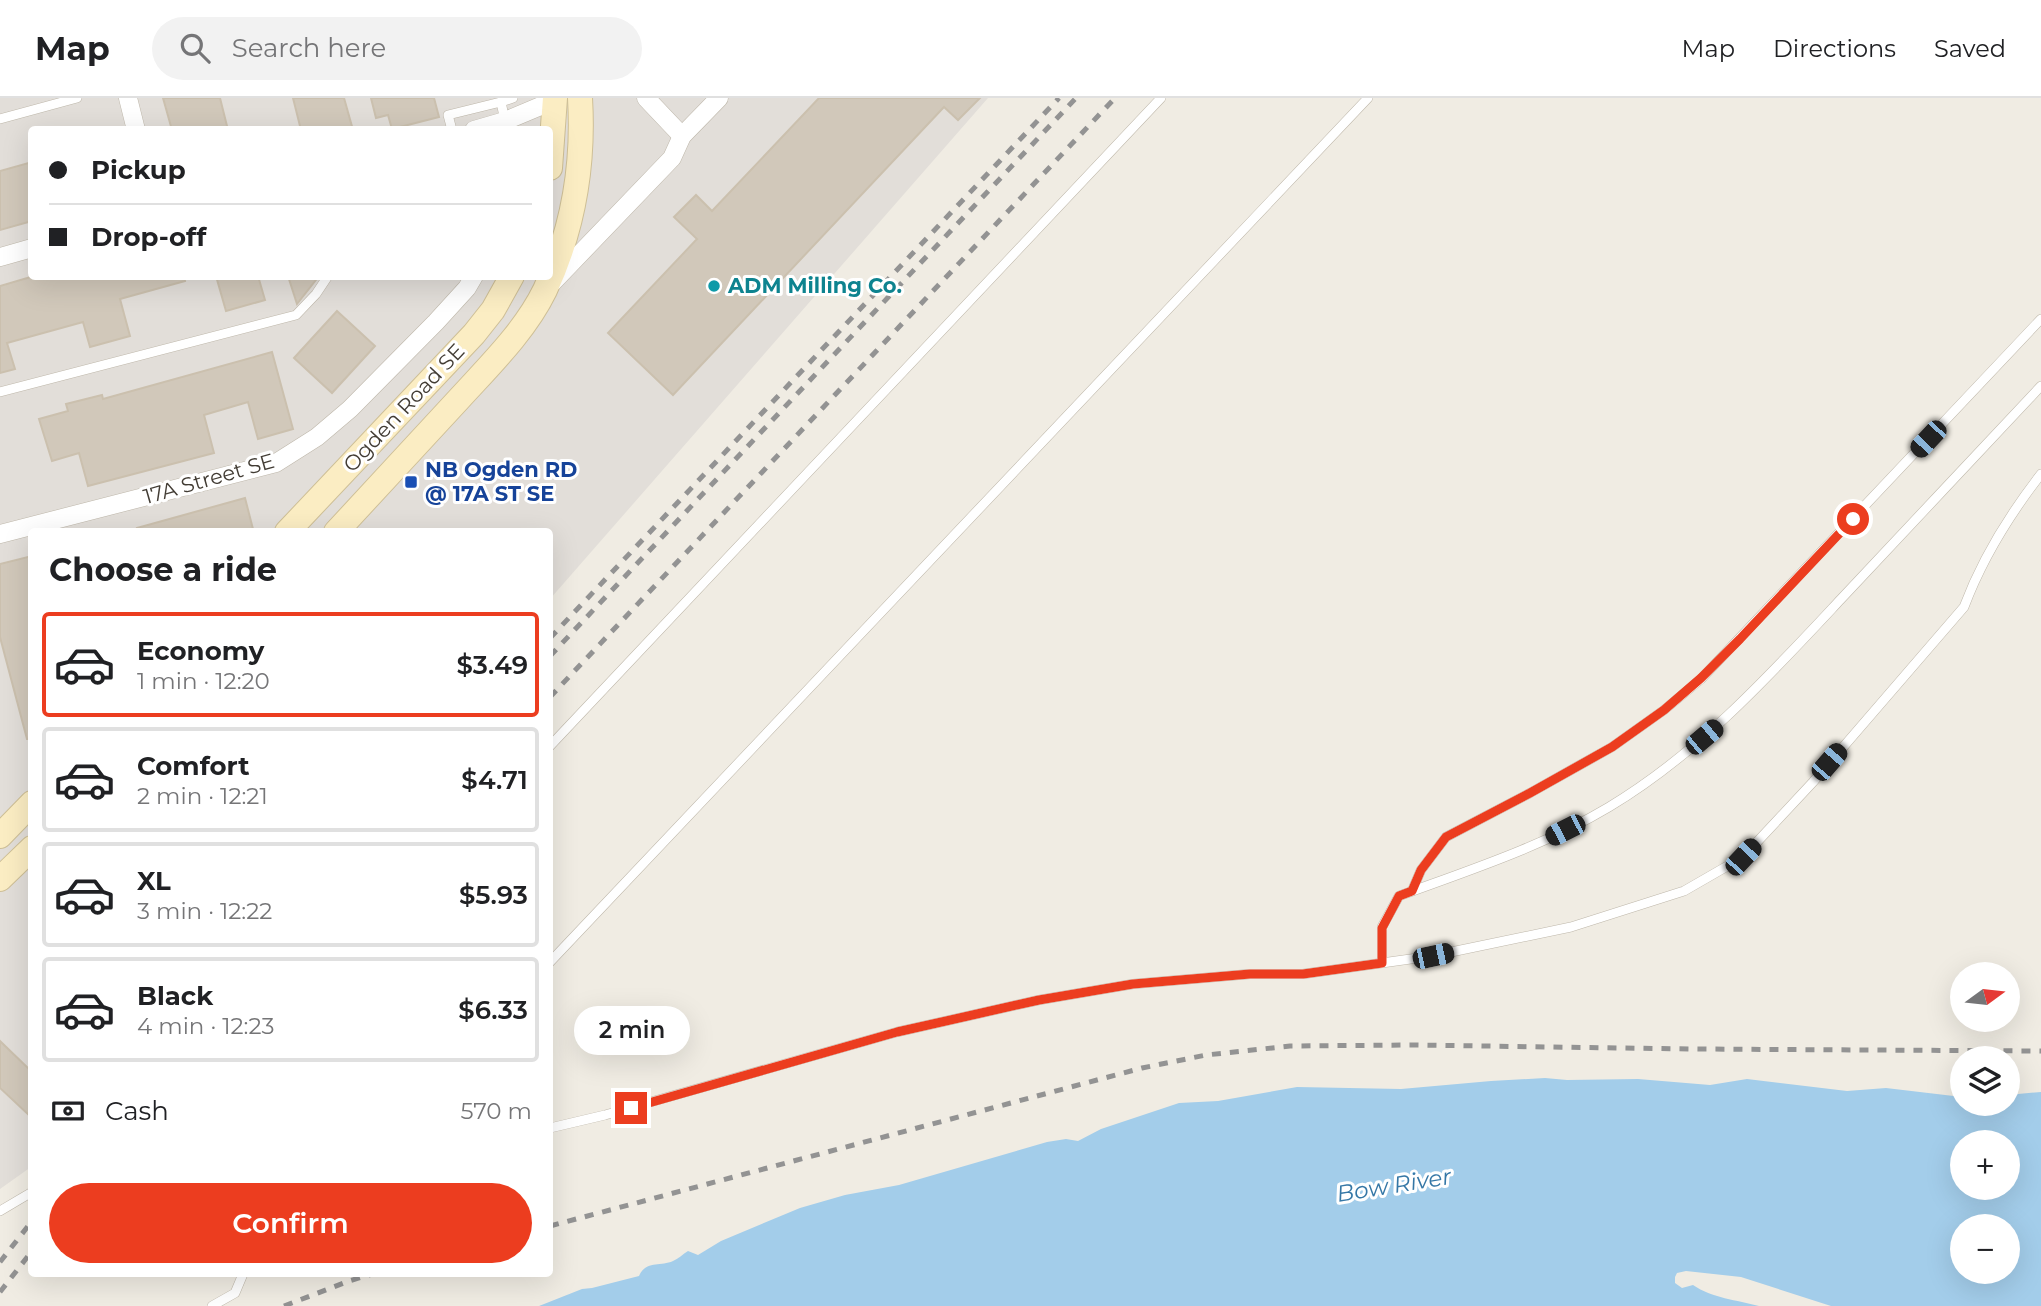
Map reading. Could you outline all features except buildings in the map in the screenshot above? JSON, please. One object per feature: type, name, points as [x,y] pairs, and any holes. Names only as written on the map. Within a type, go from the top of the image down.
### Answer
[{"type":"street","points":[[128,98],[135,126]]},
{"type":"street","points":[[646,98],[682,136]]},
{"type":"street","points":[[544,291],[672,158],[682,136],[719,98]]},
{"type":"street","points":[[506,125],[563,99]]},
{"type":"street","points":[[553,152],[563,99]]},
{"type":"street","name":"Ogden Road SE","points":[[553,267],[568,228],[578,187],[582,128],[563,99]]},
{"type":"street","points":[[0,257],[28,249]]},
{"type":"street","name":"17A Street SE","points":[[0,534],[276,463],[317,437],[349,409],[436,322],[472,280]]},
{"type":"street","name":"Ogden Road SE","points":[[291,528],[474,334],[493,310],[510,280]]},
{"type":"street","name":"Ogden Road SE","points":[[340,528],[501,353],[544,291],[548,280]]},
{"type":"street","points":[[0,836],[28,807]]},
{"type":"street","points":[[0,879],[28,852]]},
{"type":"lane","points":[[0,119],[77,98]]},
{"type":"lane","points":[[451,126],[448,115],[513,98]]},
{"type":"lane","points":[[553,743],[1161,98]]},
{"type":"lane","points":[[553,959],[1368,98]]},
{"type":"lane","points":[[501,102],[506,125]]},
{"type":"lane","points":[[0,392],[296,315],[325,280]]},
{"type":"lane","points":[[1412,891],[1421,870],[1446,837],[1612,747],[1664,710],[1701,678],[2041,319]]},
{"type":"lane","points":[[1382,963],[1382,928],[1399,896],[1543,841],[1609,807],[1683,754],[1725,719],[2041,386]]},
{"type":"lane","points":[[553,1127],[897,1032],[1039,1000],[1133,984],[1250,974],[1303,974],[1433,956],[1571,927],[1684,891],[1743,857],[1813,782],[1964,607],[1976,573],[2041,474]]},
{"type":"lane","points":[[0,1211],[28,1194]]},
{"type":"lane","points":[[212,1306],[235,1293],[242,1277]]},
{"type":"shaded area","points":[[0,98],[988,98],[553,596],[553,528],[28,528],[28,1169],[0,1189]]},
{"type":"water","name":"Bow River","points":[[1545,1078],[1638,1079],[1710,1085],[1747,1079],[1847,1091],[1886,1088],[1950,1096],[1950,1116],[2020,1116],[2020,1094],[2041,1092],[2041,1306],[1831,1306],[1741,1277],[1686,1271],[1677,1273],[1675,1277],[1675,1283],[1682,1288],[1693,1285],[1716,1296],[1759,1306],[539,1306],[582,1289],[639,1276],[645,1268],[668,1263],[688,1251],[698,1255],[721,1241],[800,1208],[845,1195],[899,1185],[1047,1142],[1066,1139],[1078,1141],[1101,1129],[1179,1103],[1218,1101],[1297,1087],[1401,1089]]},
{"type":"railway","points":[[553,635],[1059,98]]},
{"type":"railway","points":[[553,653],[1076,98]]},
{"type":"railway","points":[[553,694],[1115,98]]},
{"type":"railway","points":[[553,1225],[1142,1068],[1206,1055],[1290,1046],[1411,1045],[2041,1051]]},
{"type":"railway","points":[[0,1262],[28,1226]]},
{"type":"railway","points":[[0,1292],[28,1256]]},
{"type":"railway","points":[[284,1306],[362,1277]]},
{"type":"place","name":"ADM Milling Co.","points":[[714,286]]},
{"type":"place","name":"NB Ogden RD @ 17A ST SE","points":[[411,482]]},
{"type":"route","points":[[631,1108],[897,1032],[1039,1000],[1133,984],[1250,974],[1303,974],[1382,963],[1382,928],[1399,896],[1412,891],[1421,870],[1446,837],[1612,747],[1664,710],[1740,639],[1853,519]]}]
